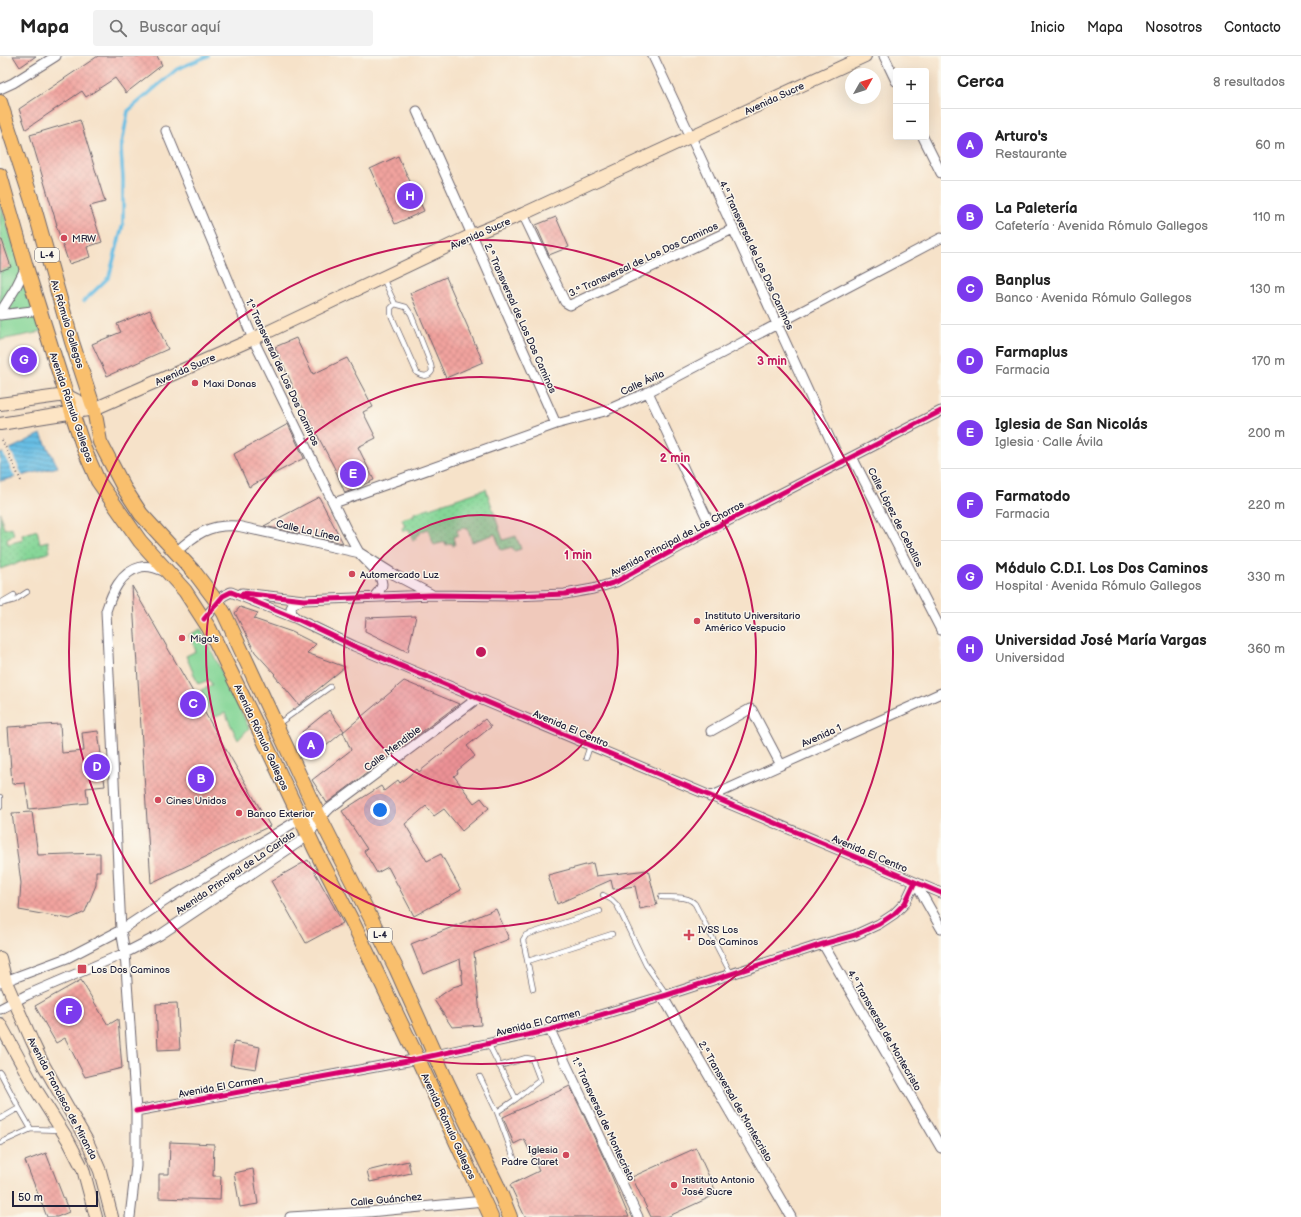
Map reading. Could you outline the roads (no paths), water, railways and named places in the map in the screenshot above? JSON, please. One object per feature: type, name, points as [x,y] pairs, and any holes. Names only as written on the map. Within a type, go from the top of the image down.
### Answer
[{"type":"main road","name":"Avenida Sucre","points":[[0,424],[94,409],[253,339],[472,235],[523,214],[865,56]]},
{"type":"main road","name":"Av. Rómulo Gallegos","points":[[0,102],[33,204],[72,342],[94,409]]},
{"type":"main road","name":"L-4","points":[[0,175],[26,267]]},
{"type":"main road","name":"Avenida Rómulo Gallegos","points":[[26,267],[84,449],[98,481],[130,532],[185,591],[204,619],[260,732],[308,836],[353,923],[491,1217]]},
{"type":"main road","points":[[0,404],[66,395],[94,409]]},
{"type":"main road","name":"Avenida Rómulo Gallegos","points":[[94,409],[100,442],[124,488],[141,514],[195,573],[217,602],[320,818],[396,968],[510,1217]]},
{"type":"main road","name":"Avenida Francisco de Miranda","points":[[0,958],[3,983],[14,1001],[43,1064],[87,1141],[100,1171],[112,1217]]},
{"type":"main road","name":"Avenida Francisco de Miranda","points":[[1,1030],[62,1130],[83,1169],[96,1217]]},
{"type":"street","points":[[0,89],[13,83],[56,56]]},
{"type":"street","name":"4.ª Transversal de Los Dos Caminos","points":[[653,56],[841,463]]},
{"type":"street","points":[[884,56],[893,75]]},
{"type":"street","name":"2.ª Transversal de Los Dos Caminos","points":[[417,111],[556,424]]},
{"type":"street","name":"1.ª Transversal de Los Dos Caminos","points":[[166,131],[253,339],[360,553]]},
{"type":"street","points":[[924,140],[941,173]]},
{"type":"street","name":"3.ª Transversal de Los Dos Caminos","points":[[523,214],[565,302],[570,305],[733,229]]},
{"type":"street","name":"Calle Ávila","points":[[334,503],[556,424],[605,411],[648,392],[941,238]]},
{"type":"street","points":[[0,314],[26,267]]},
{"type":"street","points":[[0,314],[40,310]]},
{"type":"street","points":[[648,392],[712,529]]},
{"type":"street","name":"Avenida Principal de Los Chorros","points":[[231,592],[304,600],[432,595],[512,596],[565,594],[593,589],[616,582],[712,529],[941,411]]},
{"type":"street","name":"Calle López de Ceballos","points":[[852,457],[941,630]]},
{"type":"street","name":"Calle La Línea","points":[[176,552],[203,531],[224,525],[237,526],[360,553],[395,575],[432,595]]},
{"type":"street","points":[[360,553],[381,580],[382,586],[374,597]]},
{"type":"street","points":[[130,1217],[136,1166],[136,1111],[125,953],[121,930],[106,612],[117,585],[132,571],[142,566],[156,568],[169,573]]},
{"type":"street","points":[[204,619],[223,596],[231,592]]},
{"type":"street","name":"Avenida El Centro","points":[[231,592],[297,619],[354,646],[710,797],[941,892]]},
{"type":"street","points":[[275,610],[272,602],[276,597]]},
{"type":"street","points":[[297,619],[292,614],[290,608],[294,603],[304,600]]},
{"type":"street","name":"Avenida 1","points":[[710,797],[941,693]]},
{"type":"street","name":"Calle Mendible","points":[[320,818],[330,808],[478,698]]},
{"type":"street","points":[[711,731],[750,709],[752,710],[782,765]]},
{"type":"street","name":"Avenida Principal de La Carlota","points":[[3,983],[67,958],[121,930],[168,899],[300,819],[320,818]]},
{"type":"street","name":"Avenida Principal de La Carlota","points":[[0,1009],[14,1001],[125,953],[160,935],[308,836],[320,818]]},
{"type":"street","points":[[915,882],[941,928]]},
{"type":"street","name":"Avenida El Carmen","points":[[136,1111],[418,1059],[550,1030],[665,996],[855,934],[879,924],[894,914],[905,903],[915,882]]},
{"type":"street","name":"4.ª Transversal de Montecristo","points":[[823,944],[941,1148]]},
{"type":"street","name":"2.ª Transversal de Montecristo","points":[[665,996],[791,1217]]},
{"type":"street","name":"1.ª Transversal de Montecristo","points":[[550,1030],[638,1217]]},
{"type":"street","name":"Calle Guánchez","points":[[290,1217],[369,1212],[484,1201]]},
{"type":"lane","points":[[383,278],[395,304],[406,307],[411,314],[431,365],[431,374],[427,376],[417,374],[391,315],[391,308],[395,304]]},
{"type":"lane","points":[[0,604],[16,600],[26,592]]},
{"type":"lane","points":[[0,604],[14,595]]},
{"type":"lane","points":[[276,725],[330,687]]},
{"type":"lane","points":[[586,758],[590,746]]},
{"type":"lane","points":[[0,797],[0,807]]},
{"type":"lane","points":[[603,895],[617,905],[646,965],[665,996]]},
{"type":"lane","points":[[662,897],[692,900],[732,974]]},
{"type":"lane","points":[[533,989],[523,940],[526,935],[600,912]]},
{"type":"lane","points":[[528,961],[612,934]]},
{"type":"lane","points":[[488,1043],[516,1099]]},
{"type":"lane","points":[[497,1112],[540,1080],[532,1059],[526,1058],[499,1066]]},
{"type":"lane","points":[[0,1072],[31,1129]]},
{"type":"lane","points":[[480,1077],[497,1112],[515,1161]]},
{"type":"lane","points":[[0,1119],[19,1108]]},
{"type":"lane","points":[[0,1144],[31,1129],[62,1130]]},
{"type":"water","points":[[41,434],[58,467],[0,481],[0,454]]},
{"type":"waterway","points":[[84,301],[109,277],[123,224],[121,149],[128,111],[177,69],[208,56]]},
{"type":"place","name":"Universidad José María Vargas","points":[[410,196]]},
{"type":"place","name":"MRW","points":[[64,238]]},
{"type":"place","name":"Módulo C.D.I. Los Dos Caminos","points":[[24,360]]},
{"type":"place","name":"Maxi Donas","points":[[195,383]]},
{"type":"place","name":"Iglesia de San Nicolás","points":[[353,474]]},
{"type":"place","name":"Automercado Luz","points":[[352,574]]},
{"type":"place","name":"Instituto Universitario Américo Vespucio","points":[[697,621]]},
{"type":"place","name":"Miga's","points":[[182,638]]},
{"type":"place","name":"Banplus","points":[[193,704]]},
{"type":"place","name":"Arturo's","points":[[311,745]]},
{"type":"place","name":"Farmaplus","points":[[97,767]]},
{"type":"place","name":"La Paletería","points":[[201,779]]},
{"type":"place","name":"Cines Unidos","points":[[158,800]]},
{"type":"place","name":"Banco Exterior","points":[[239,813]]},
{"type":"place","name":"IVSS Los Dos Caminos","points":[[689,935]]},
{"type":"place","name":"Los Dos Caminos","points":[[82,969]]},
{"type":"place","name":"Farmatodo","points":[[69,1011]]},
{"type":"place","name":"Iglesia Padre Claret","points":[[566,1155]]},
{"type":"place","name":"Instituto Antonio José Sucre","points":[[674,1185]]}]
